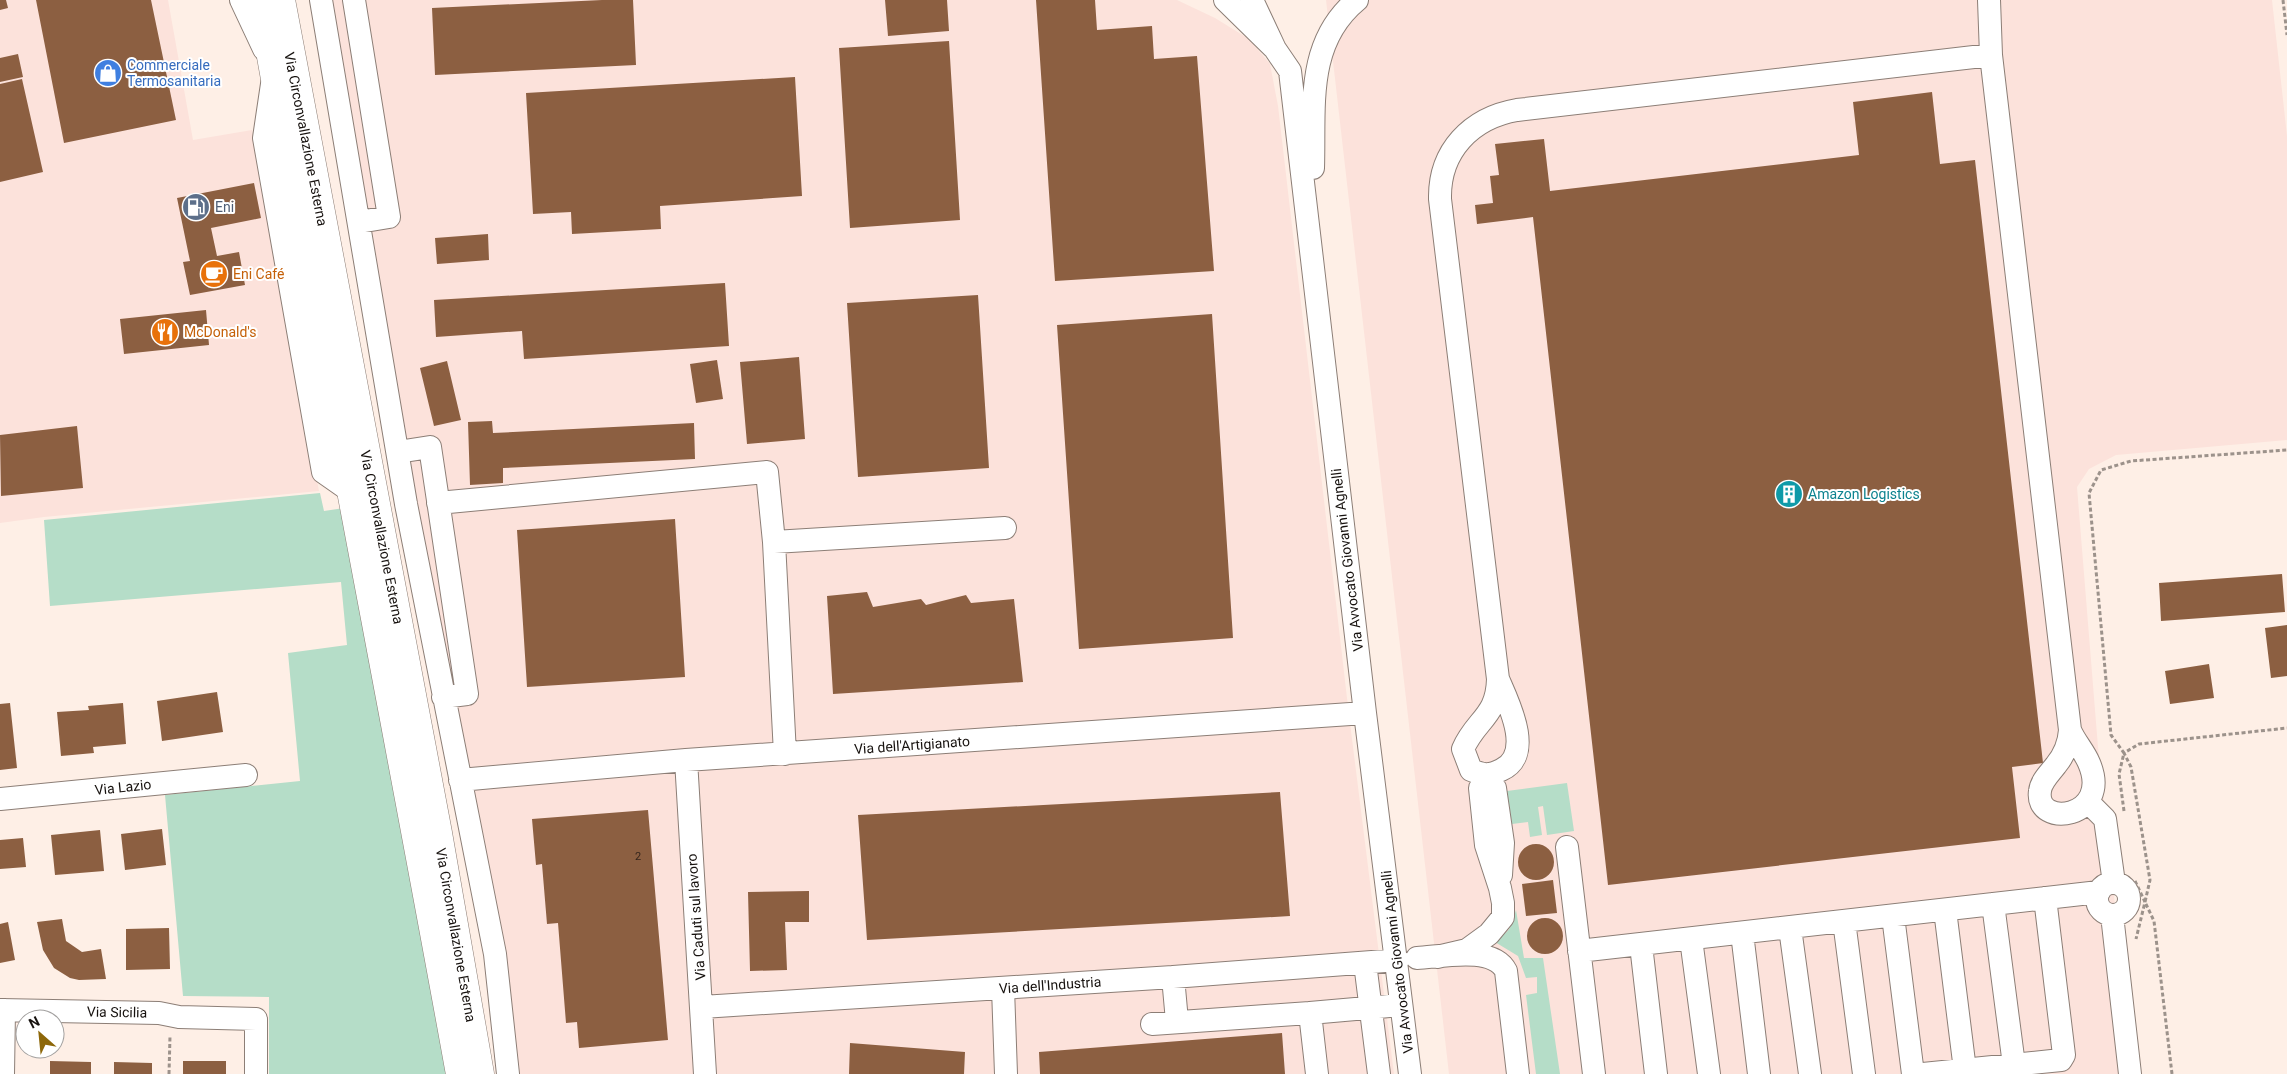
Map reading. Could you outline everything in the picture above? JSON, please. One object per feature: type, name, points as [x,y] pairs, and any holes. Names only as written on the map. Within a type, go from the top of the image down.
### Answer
[{"type":"main road","name":"Via Circonvallazione Esterna","points":[[261,0],[318,321],[353,493],[460,1074]]},
{"type":"main road","name":"Via Circonvallazione Esterna","points":[[281,0],[436,823],[480,1074]]},
{"type":"street","name":"Via Circonvallazione Esterna","points":[[241,0],[274,70]]},
{"type":"street","points":[[321,0],[398,452],[443,697],[495,954],[508,1074]]},
{"type":"street","points":[[354,0],[389,217],[359,222]]},
{"type":"street","points":[[1225,0],[1275,49]]},
{"type":"street","points":[[1252,0],[1275,49]]},
{"type":"street","points":[[1310,242],[1316,70],[1322,45],[1335,22],[1357,0]]},
{"type":"street","points":[[1989,0],[1991,55],[2070,730],[2075,742],[2089,763],[2093,789],[2088,802],[2073,813],[2058,814],[2045,808],[2040,800],[2040,790],[2043,781],[2066,749],[2070,730]]},
{"type":"street","name":"Via Avvocato Giovanni Agnelli","points":[[1275,49],[1290,71],[1365,712],[1417,958],[1401,1005],[1410,1074]]},
{"type":"street","points":[[1498,679],[1440,200],[1440,188],[1451,152],[1477,124],[1494,115],[1510,111],[1991,55]]},
{"type":"street","points":[[398,452],[430,447],[467,694],[443,697]]},
{"type":"street","points":[[438,503],[766,472],[774,542],[785,754]]},
{"type":"street","points":[[774,542],[1005,528]]},
{"type":"street","name":"Via dell'Artigianato","points":[[460,780],[686,760],[1365,712]]},
{"type":"street","name":"Via Caduti sul lavoro","points":[[686,760],[705,1074]]},
{"type":"street","name":"Via Lazio","points":[[0,799],[246,775]]},
{"type":"street","points":[[1417,958],[1467,950],[1488,934],[1502,917],[1503,903],[1500,888],[1486,845],[1488,788]]},
{"type":"street","points":[[2088,802],[2105,819],[2106,888],[2097,901],[2100,909],[2112,915],[2130,1074]]},
{"type":"street","points":[[1567,847],[1594,1074]]},
{"type":"street","points":[[1579,952],[2045,898],[2106,888]]},
{"type":"street","points":[[1923,1074],[2061,1060],[2064,1055],[2045,898]]},
{"type":"street","points":[[1993,904],[2014,1064]]},
{"type":"street","points":[[1945,910],[1965,1070]]},
{"type":"street","points":[[1893,916],[1913,1074]]},
{"type":"street","points":[[1844,921],[1864,1074]]},
{"type":"street","points":[[1790,928],[1810,1074]]},
{"type":"street","points":[[1742,933],[1759,1074]]},
{"type":"street","points":[[1691,939],[1709,1074]]},
{"type":"street","points":[[1641,945],[1656,1074]]},
{"type":"street","points":[[1417,958],[1481,955],[1499,961],[1504,966],[1518,1074]]},
{"type":"street","name":"Via dell'Industria","points":[[702,1007],[1174,977],[1417,958]]},
{"type":"street","points":[[1365,963],[1378,1074]]},
{"type":"street","points":[[1174,977],[1177,1021]]},
{"type":"street","points":[[1003,988],[1006,1074]]},
{"type":"street","points":[[1152,1024],[1401,1005]]},
{"type":"street","name":"Via Sicilia","points":[[3,1074],[2,1010],[256,1019],[256,1074]]},
{"type":"street","points":[[1310,1013],[1317,1074]]},
{"type":"path","points":[[2283,0],[2287,35]]},
{"type":"path","points":[[2137,949],[2136,939],[2150,880],[2131,767],[2111,735],[2089,493],[2101,470],[2131,461],[2287,450]]},
{"type":"path","points":[[2125,813],[2119,774],[2124,753],[2139,744],[2287,728]]},
{"type":"path","points":[[2133,872],[2134,882],[2154,921],[2172,1074]]},
{"type":"path","points":[[169,1074],[170,1015]]},
{"type":"shaded area","points":[[0,0],[168,0],[193,140],[252,130],[319,491],[44,517],[0,523]]},
{"type":"shaded area","points":[[332,0],[1177,0],[1215,18],[1249,39],[1270,64],[1278,106],[1349,715],[1394,1074],[518,1074],[416,502]]},
{"type":"shaded area","points":[[1326,0],[2272,0],[2287,136],[2287,440],[2116,455],[2089,469],[2077,487],[2098,747],[2133,1074],[1449,1074]]},
{"type":"green space","points":[[320,493],[324,511],[344,508],[450,1074],[269,1074],[269,997],[183,996],[165,795],[300,781],[288,653],[347,645],[341,582],[50,606],[44,520]]},
{"type":"green space","points":[[1567,783],[1574,831],[1547,835],[1543,806],[1538,807],[1542,835],[1530,837],[1528,822],[1512,824],[1507,791]]},
{"type":"green space","points":[[1516,910],[1524,958],[1543,958],[1560,1074],[1536,1074],[1526,995],[1537,993],[1537,977],[1526,978],[1518,956],[1490,939],[1502,935],[1509,930]]},
{"type":"building","points":[[0,0],[6,0],[8,8],[0,10]]},
{"type":"building","name":"Commerciale Termosanitaria","points":[[36,0],[151,0],[176,120],[64,143]]},
{"type":"building","points":[[633,0],[636,65],[435,75],[432,8]]},
{"type":"building","points":[[885,0],[947,0],[949,31],[888,36]]},
{"type":"building","points":[[1036,0],[1095,0],[1097,30],[1152,26],[1154,59],[1197,56],[1214,271],[1055,281]]},
{"type":"building","points":[[949,41],[960,220],[850,228],[839,48]]},
{"type":"building","points":[[18,54],[23,77],[0,82],[0,58]]},
{"type":"building","points":[[795,77],[802,196],[660,206],[661,229],[572,234],[571,212],[533,214],[526,93]]},
{"type":"building","points":[[22,79],[43,172],[0,182],[0,84]]},
{"type":"building","name":"Amazon Logistics","points":[[1932,92],[1940,164],[1975,160],[2043,763],[2012,767],[2020,838],[1608,885],[1533,217],[1477,224],[1475,205],[1493,203],[1490,176],[1499,175],[1495,144],[1544,139],[1550,191],[1859,155],[1853,102]]},
{"type":"building","points":[[254,183],[261,218],[211,228],[217,256],[239,252],[245,285],[190,295],[183,262],[190,261],[177,198]]},
{"type":"building","points":[[488,234],[489,260],[437,264],[435,238]]},
{"type":"building","points":[[725,283],[729,346],[524,359],[522,331],[436,337],[434,300]]},
{"type":"building","points":[[978,295],[989,468],[858,477],[847,303]]},
{"type":"building","name":"McDonald's","points":[[206,310],[209,345],[124,354],[120,319]]},
{"type":"building","points":[[1212,314],[1233,638],[1079,649],[1057,325]]},
{"type":"building","points":[[799,357],[805,439],[747,444],[740,362]]},
{"type":"building","points":[[717,360],[723,399],[696,403],[690,364]]},
{"type":"building","points":[[447,361],[461,420],[434,426],[420,368]]},
{"type":"building","points":[[492,421],[493,433],[694,423],[695,459],[503,468],[503,483],[470,485],[468,422]]},
{"type":"building","points":[[77,426],[83,488],[1,496],[0,435]]},
{"type":"building","points":[[675,519],[685,677],[527,687],[517,530]]},
{"type":"building","points":[[2282,574],[2285,612],[2161,621],[2159,583]]},
{"type":"building","points":[[867,592],[873,607],[921,599],[926,605],[966,595],[971,603],[1014,599],[1023,682],[833,694],[827,596]]},
{"type":"building","points":[[2287,625],[2287,676],[2271,678],[2265,628]]},
{"type":"building","points":[[2209,664],[2214,698],[2170,704],[2165,671]]},
{"type":"building","points":[[217,692],[223,732],[162,741],[157,701]]},
{"type":"building","points":[[10,703],[17,768],[0,770],[0,704]]},
{"type":"building","points":[[123,703],[126,744],[93,747],[94,753],[61,756],[57,712],[89,710],[88,706]]},
{"type":"building","points":[[1280,792],[1290,916],[867,940],[858,815]]},
{"type":"building","points":[[648,810],[668,1040],[579,1048],[577,1022],[566,1023],[558,923],[547,924],[542,864],[536,865],[532,819]]},
{"type":"building","points":[[162,829],[166,865],[125,870],[121,834]]},
{"type":"building","points":[[100,830],[104,871],[55,875],[51,835]]},
{"type":"building","points":[[23,838],[26,867],[0,869],[0,840]]},
{"type":"building","points":[[1536,844],[1548,850],[1554,862],[1548,874],[1536,880],[1524,874],[1518,862],[1524,850]]},
{"type":"building","points":[[1553,880],[1557,913],[1526,916],[1522,884]]},
{"type":"building","points":[[809,891],[809,922],[785,922],[787,970],[750,971],[748,892]]},
{"type":"building","points":[[1545,918],[1557,924],[1563,936],[1557,948],[1545,954],[1533,948],[1527,936],[1533,924]]},
{"type":"building","points":[[62,919],[66,941],[82,952],[101,949],[106,979],[79,980],[70,978],[54,968],[43,950],[37,922]]},
{"type":"building","points":[[8,922],[15,960],[0,963],[0,924]]},
{"type":"building","points":[[169,928],[170,969],[126,970],[126,929]]},
{"type":"building","points":[[1282,1033],[1285,1074],[1040,1074],[1039,1052]]},
{"type":"building","points":[[850,1043],[965,1052],[964,1074],[849,1074]]},
{"type":"building","points":[[50,1061],[91,1062],[91,1074],[50,1074]]},
{"type":"building","points":[[183,1061],[226,1061],[226,1074],[183,1074]]},
{"type":"building","points":[[114,1062],[152,1063],[152,1074],[114,1074]]},
{"type":"place","name":"Commerciale Termosanitaria","points":[[108,73]]},
{"type":"place","name":"Eni","points":[[196,207]]},
{"type":"place","name":"Eni Café","points":[[214,274]]},
{"type":"place","name":"McDonald's","points":[[165,332]]},
{"type":"place","name":"Amazon Logistics","points":[[1789,494]]}]
